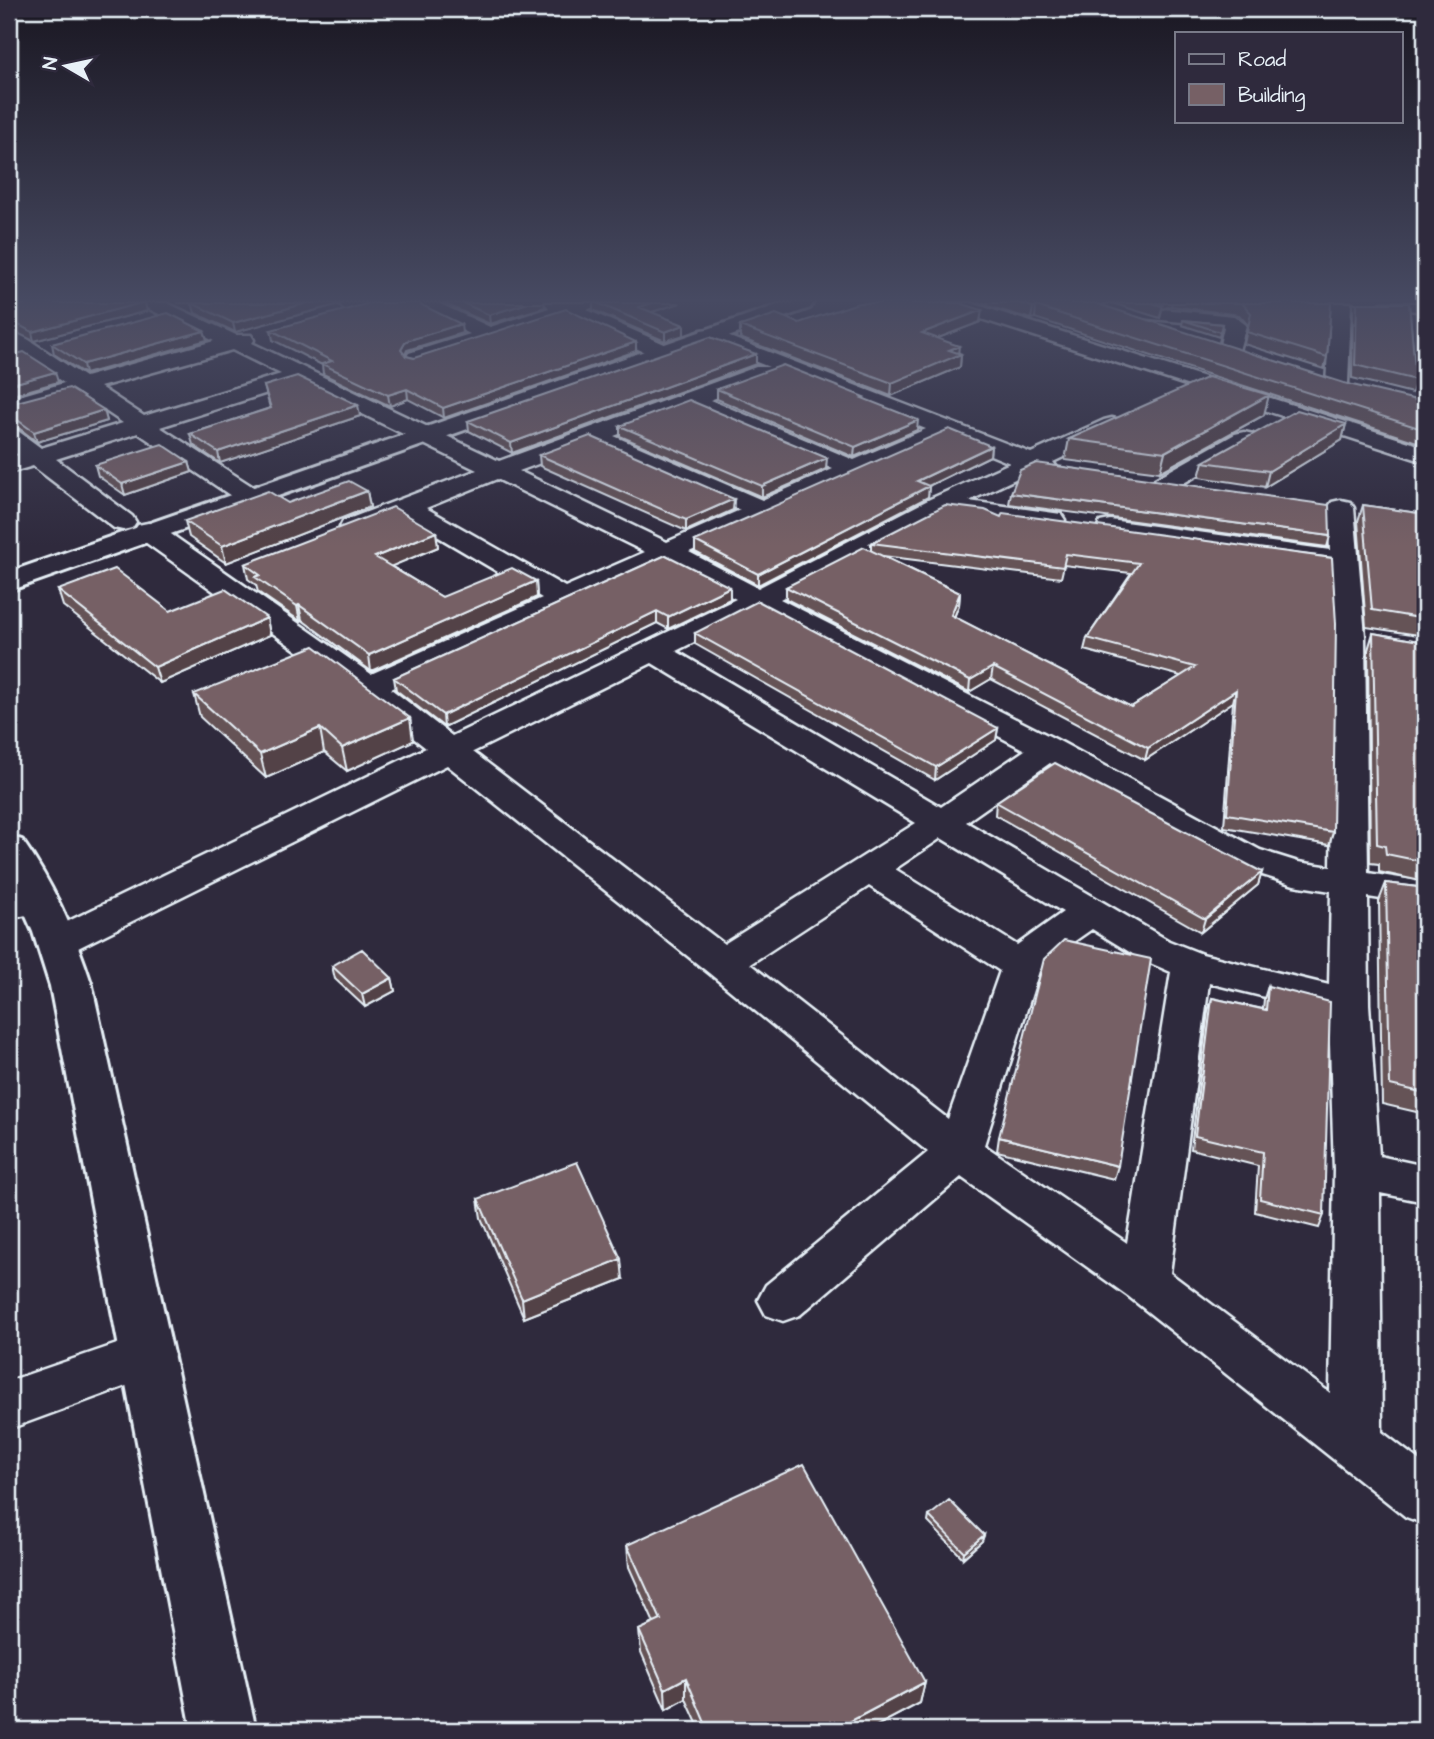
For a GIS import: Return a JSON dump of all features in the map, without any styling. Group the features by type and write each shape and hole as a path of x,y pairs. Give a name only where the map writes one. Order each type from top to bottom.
{"street":[{"path":"9,406 85,384"},
{"path":"9,466 272,384"},
{"path":"320,384 667,552 1049,749 1247,858 1294,873 1425,894"},
{"path":"9,562 136,527 546,384"},
{"path":"331,536 498,470 732,384"},
{"path":"836,384 1031,462 1068,471"},
{"path":"1199,384 1425,455"},
{"path":"35,916 448,748 758,599 939,505 1153,407 1213,384"},
{"path":"82,385 241,490"},
{"path":"691,400 856,470"},
{"path":"1164,484 1291,413"},
{"path":"369,687 948,428"},
{"path":"9,436 36,458 136,527 230,574 369,687 723,963 959,1152 1145,1281 1425,1498"},
{"path":"594,436 764,511"},
{"path":"1136,480 1164,484 1195,506 1344,559"},
{"path":"939,505 1084,524 1195,506"},
{"path":"405,507 565,598"},
{"path":"1340,508 1344,559 1363,638 1349,1004 1357,1170 1355,1445"},
{"path":"9,582 136,527"},
{"path":"652,650 943,821 1155,950 1192,965 1349,1004"},
{"path":"723,963 1049,749"},
{"path":"9,848 35,916 71,986 224,1730"},
{"path":"869,869 1021,966"},
{"path":"783,1300 959,1152 1021,966 1034,950 1093,912"},
{"path":"1145,1281 1192,965"},
{"path":"1357,1170 1425,1184"},
{"path":"9,1405 149,1355"}],"building":[{"path":"314,384 358,405 218,452 190,434 271,408 264,386"},
{"path":"365,384 513,384 443,408 407,389 388,395"},
{"path":"574,384 673,384 511,443 468,421"},
{"path":"730,384 831,384 918,420 855,447 717,389"},
{"path":"1192,384 1232,384 1269,395 1165,452 1069,439"},
{"path":"1281,384 1349,384 1425,402 1422,429"},
{"path":"69,388 104,410 34,432 9,417 9,404"},
{"path":"689,400 827,458 762,486 620,426"},
{"path":"1297,410 1346,424 1269,471 1203,462"},
{"path":"949,429 991,446 917,481 929,486 758,574 695,541"},
{"path":"590,436 734,499 686,520 539,455"},
{"path":"162,444 189,462 122,484 95,465"},
{"path":"1036,463 1329,505 1330,536 1011,493 1020,470"},
{"path":"349,481 367,491 222,546 185,521 268,491 288,503"},
{"path":"945,505 985,510 1001,517 1003,513 1332,558 1336,624 1333,832 1227,814 1236,690 1148,748 993,667 970,680 786,587 864,547 960,593 951,615 1131,707 1195,667 1087,638 1139,563 1066,554 1063,567 871,543"},
{"path":"1363,505 1425,514 1425,619 1372,610"},
{"path":"393,507 436,532 375,557 442,597 512,568 536,581 369,655 255,577 260,575 245,564"},
{"path":"666,555 730,587 668,617 657,611 443,715 394,678"},
{"path":"115,569 170,611 225,589 267,618 155,667 58,590"},
{"path":"758,601 998,728 936,767 695,633"},
{"path":"1373,633 1425,642 1425,862 1386,854 1385,846 1377,844"},
{"path":"314,646 410,718 342,748 320,728 260,754 194,694"},
{"path":"1055,763 1262,872 1205,919 996,802"},
{"path":"1386,883 1425,888 1425,1093 1390,1085"},
{"path":"1064,940 1151,959 1118,1166 999,1137 1044,959"},
{"path":"362,949 392,978 362,994 332,966"},
{"path":"1268,986 1330,1002 1324,1215 1260,1199 1263,1152 1195,1136 1212,998 1266,1010"},
{"path":"577,1162 621,1259 522,1299 478,1199"},
{"path":"804,1464 925,1682 834,1730 708,1730 686,1678 665,1689 639,1630 661,1620 627,1545"},
{"path":"949,1500 984,1535 964,1552 929,1516"}]}
